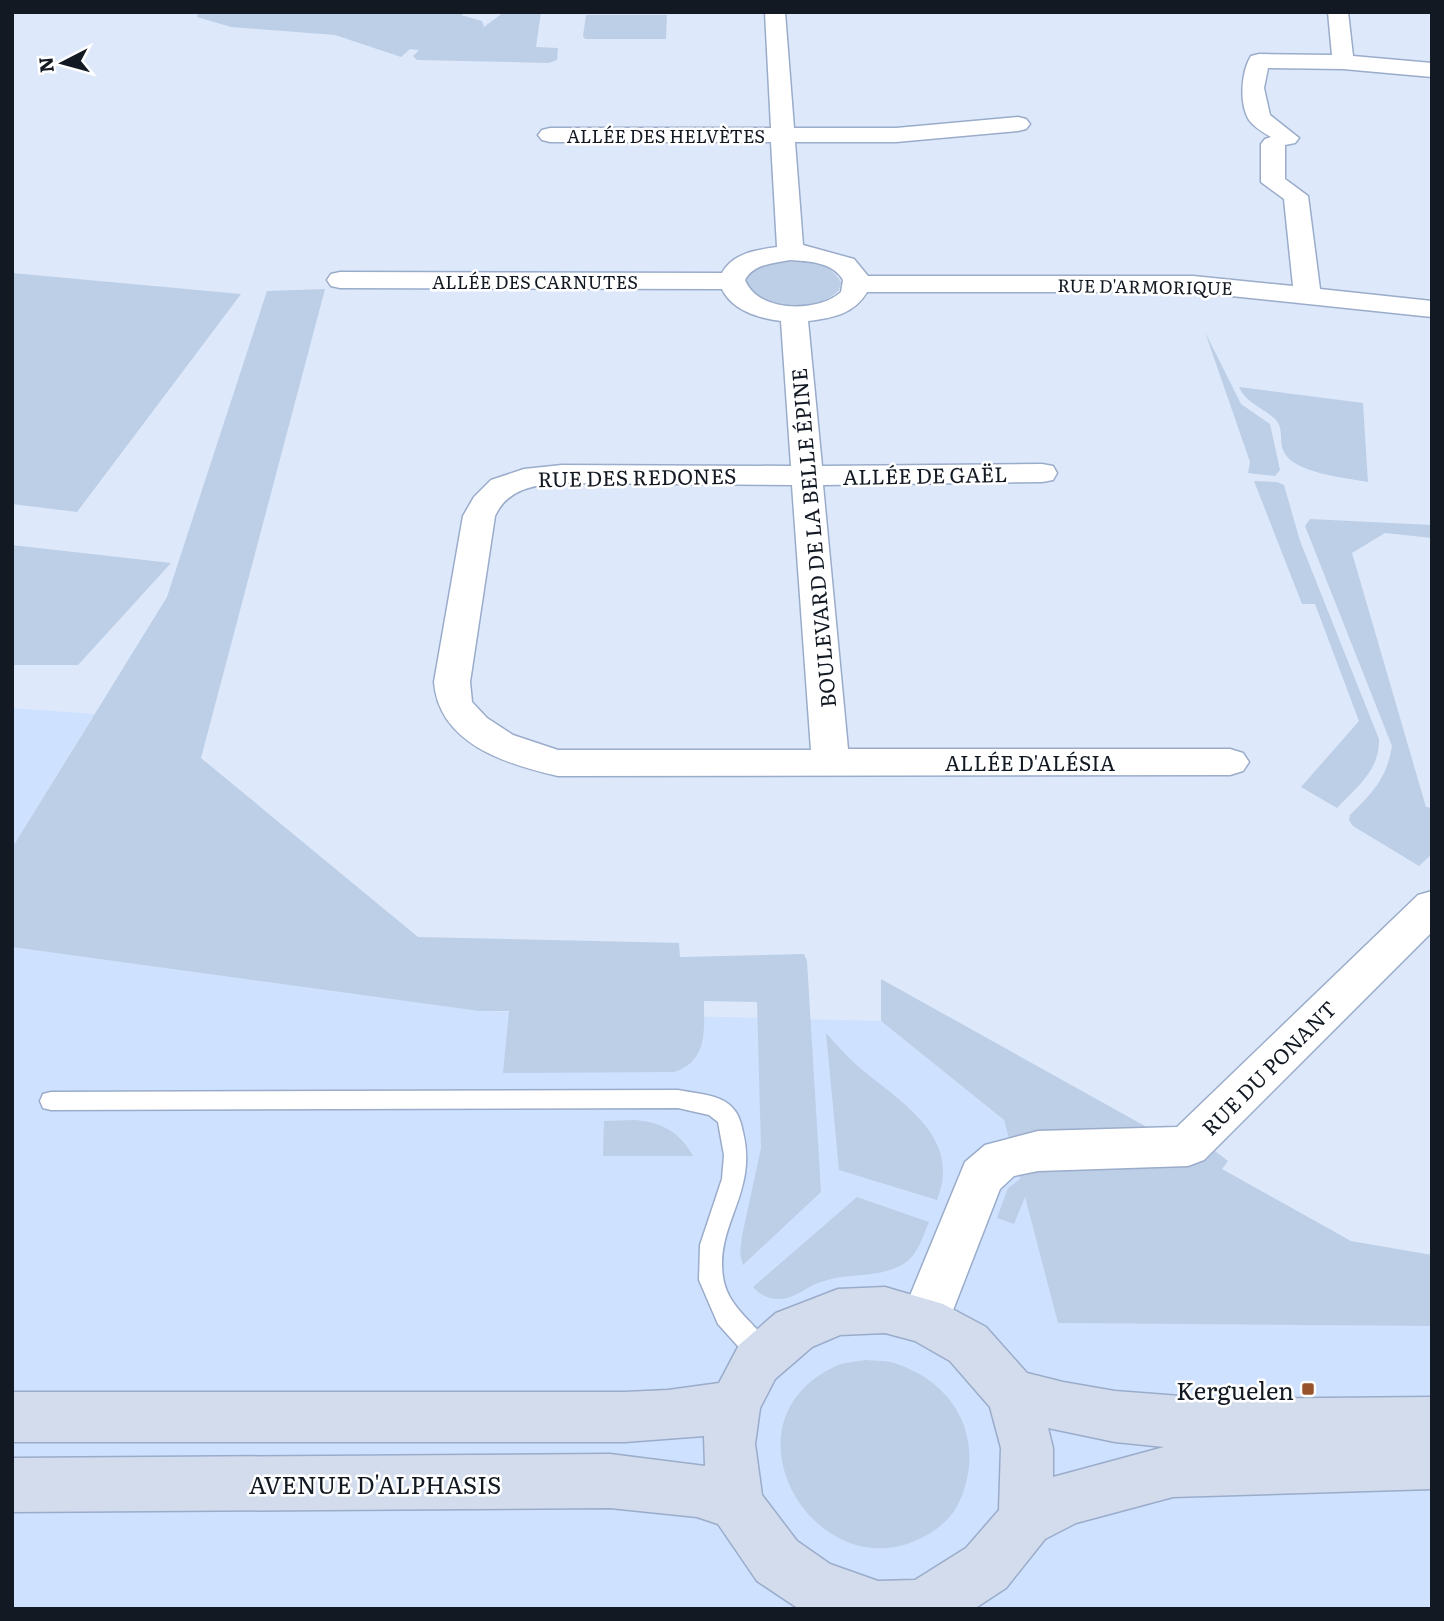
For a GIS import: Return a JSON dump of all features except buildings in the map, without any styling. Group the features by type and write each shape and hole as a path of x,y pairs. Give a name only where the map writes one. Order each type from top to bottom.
{"street":[{"path":"775,12 790,252"},
{"path":"1338,12 1343,62"},
{"path":"1307,294 1296,196 1273,183 1280,141 1259,118 1253,88 1259,61 1343,62 1432,70"},
{"name":"ALLÉE DES HELVÈTES","path":"550,135 896,135 1018,124"},
{"path":"790,252 829,257 843,264 853,274 857,284 854,293 845,302 831,309 794,315 774,313 749,304 734,291 731,281 734,272 749,261 772,253 790,252"},
{"name":"ALLÉE DES CARNUTES","path":"340,280 731,281"},
{"name":"RUE D'ARMORIQUE","path":"857,284 1193,284 1432,309"},
{"name":"BOULEVARD DE LA BELLE ÉPINE","path":"794,315 830,761"},
{"name":"ALLÉE DE GAËL","path":"808,475 1042,473"},
{"name":"RUE DES REDONES","path":"808,475 562,474 523,478 504,485 485,501 479,516 452,682 454,702 470,722 511,751 558,763 830,761"},
{"name":"ALLÉE D'ALÉSIA","path":"830,761 1230,762"},
{"name":"RUE DU PONANT","path":"925,1320 981,1176 1001,1159 1038,1151 1188,1146 1432,906"},
{"path":"1026,1520 1027,1448 1012,1394 968,1344 925,1320 886,1310 838,1312 794,1330 757,1362 735,1405 729,1444 736,1503 750,1526 777,1561 814,1587 878,1609 918,1608 948,1593 986,1568 1026,1520 1067,1498 1172,1471 1432,1463"},
{"path":"1012,1394 1049,1405 1120,1417 1208,1423 1432,1422"},
{"path":"12,1417 557,1415 645,1418 690,1415 735,1405"},
{"name":"AVENUE D'ALPHASIS","path":"12,1485 610,1481 697,1490 736,1503"}],"lane":[{"path":"51,1101 678,1099 715,1107 728,1117 736,1161 729,1195 711,1239 708,1270 719,1303 763,1357"}],"shaded area":[{"path":"198,12 468,12 461,15 482,21 484,27 504,12 541,12 536,47 558,48 557,60 549,63 417,60 413,56 419,50 410,49 401,57 335,35 231,27 197,17"},
{"path":"586,15 667,15 666,39 585,39 583,36"},
{"path":"783,260 808,261 823,266 841,282 839,290 821,302 798,307 774,306 755,297 745,283 751,273 760,267"},
{"path":"12,273 241,294 77,512 12,504"},
{"path":"325,289 201,758 418,937 679,943 680,957 804,954 807,961 821,1192 743,1265 740,1254 742,1236 761,1148 757,1002 704,1001 702,1044 693,1060 674,1072 503,1073 509,1011 479,1011 12,947 12,848 167,597 267,291"},
{"path":"1205,332 1241,404 1270,424 1280,470 1275,476 1248,473 1250,462"},
{"path":"1239,387 1363,403 1368,482 1321,473 1288,458 1283,450 1278,422 1250,401"},
{"path":"1254,481 1284,485 1300,541 1379,739 1376,760 1371,769 1337,808 1301,787 1359,721 1315,604 1302,604"},
{"path":"1310,519 1432,525 1432,538 1385,533 1352,553 1426,807 1432,808 1432,854 1419,866 1353,826 1349,820 1350,815 1382,777 1392,746 1305,526"},
{"path":"12,545 171,563 78,665 12,665"},
{"path":"12,708 94,714 12,848"},
{"path":"12,947 479,1011 881,1021 1004,1120 1059,1323 1432,1326 1432,1609 12,1609"},
{"path":"881,979 1206,1160 1215,1151 1228,1161 1222,1169 1351,1241 1432,1255 1432,1326 1058,1323 1025,1197 1014,1224 997,1218 1008,1188 1020,1179 1004,1120 881,1021"},
{"path":"826,1033 856,1064 924,1123 942,1158 943,1178 937,1200 839,1170"},
{"path":"635,1120 653,1123 669,1130 693,1156 603,1156 604,1121"},
{"path":"857,1197 929,1222 910,1259 885,1271 821,1282 783,1299 766,1297 753,1287"},
{"path":"865,1360 897,1364 918,1373 935,1385 950,1400 960,1416 967,1435 969,1455 968,1476 958,1505 949,1518 931,1533 917,1540 879,1548 844,1541 815,1521 793,1492 782,1459 783,1424 800,1392 834,1367"}],"place":[{"name":"Kerguelen","path":"1308,1389"}]}
